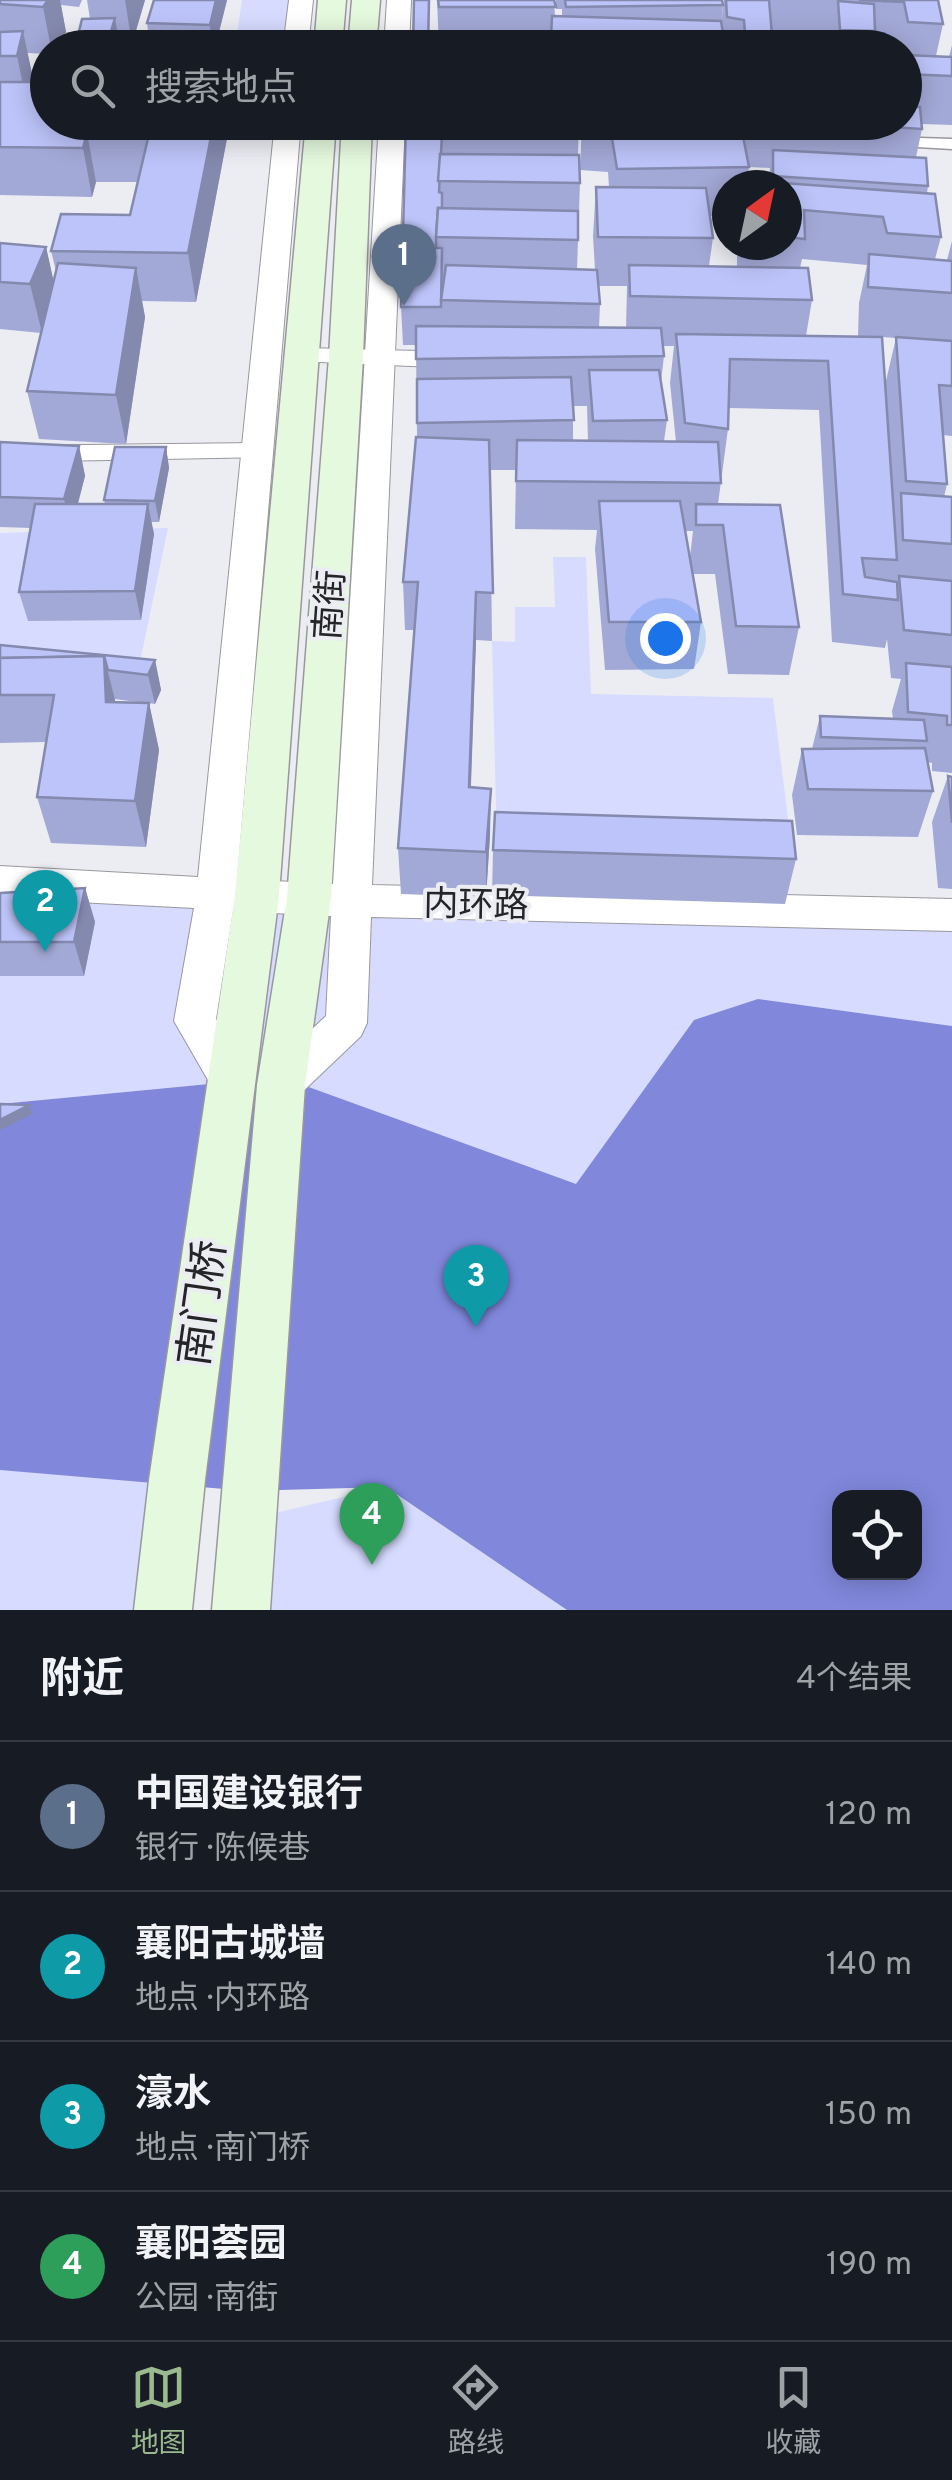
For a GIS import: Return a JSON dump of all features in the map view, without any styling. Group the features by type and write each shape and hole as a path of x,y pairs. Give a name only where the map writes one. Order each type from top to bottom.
{"main road":[{"path":"330,30 332,0"},
{"path":"364,30 366,0"},
{"name":"南街","path":"256,1083 237,894 305,356 320,140"},
{"name":"南街","path":"256,1083 309,898 361,357 356,140"},
{"name":"南门桥","path":"242,1610 256,1083"},
{"name":"南门桥","path":"163,1610 172,1524 256,1083"}],"street":[{"path":"297,30 301,0"},
{"path":"397,30 399,0"},
{"path":"237,894 258,451 286,140"},
{"path":"256,1083 346,1023 352,901 361,357 390,140"},
{"path":"874,141 952,144"},
{"path":"305,356 491,360"},
{"path":"0,454 258,451"},
{"name":"内环路","path":"0,882 352,901 952,915"}],"shaded area":[{"path":"242,0 301,0 298,30 238,30"},
{"path":"168,528 137,676 0,662 0,533"},
{"path":"553,557 586,557 591,694 773,698 792,851 497,850 492,641 515,642 515,607 555,607"},
{"path":"0,882 952,915 952,1026 758,999 628,1113 576,1185 281,1077 0,1104"},
{"path":"0,1470 177,1480 163,1610 0,1610"},
{"path":"386,1487 567,1610 240,1610 245,1520"}],"water":[{"path":"758,999 952,1026 952,1610 567,1610 386,1487 248,1491 0,1470 0,1104 281,1077 576,1184 694,1020"}],"building":[{"path":"0,0 48,0 43,7 0,4"},
{"path":"154,0 216,0 210,25 147,23"},
{"path":"414,0 429,0 428,30 413,30"},
{"path":"438,0 554,0 556,7 439,7"},
{"path":"565,0 722,0 723,5 566,7"},
{"path":"726,0 769,0 772,30 745,30 744,20 727,17"},
{"path":"859,0 938,0 943,24 908,22 904,2"},
{"path":"838,1 874,4 875,30 840,30"},
{"path":"552,16 721,21 722,30 551,30"},
{"path":"115,18 111,30 79,30 82,19"},
{"path":"23,31 17,56 0,56 0,32"},
{"path":"922,56 952,57 952,76 922,75"},
{"path":"0,82 30,82 30,140 85,140 83,148 0,147"},
{"path":"148,140 210,140 188,253 51,251 61,214 130,215"},
{"path":"406,140 442,140 442,208 438,208 436,248 442,248 441,307 401,307"},
{"path":"612,140 744,140 749,167 617,169"},
{"path":"773,150 926,158 928,186 802,178 802,170 773,170"},
{"path":"440,154 579,155 580,183 438,181"},
{"path":"802,184 935,194 941,237 887,233 883,217 804,210 805,239"},
{"path":"596,187 706,188 712,238 598,237"},
{"path":"438,208 578,211 578,240 436,237"},
{"path":"0,243 46,247 30,284 0,282"},
{"path":"869,254 952,261 952,293 868,287"},
{"path":"58,263 136,268 116,395 27,391"},
{"path":"446,265 597,270 600,304 441,300"},
{"path":"629,265 808,268 812,300 630,296"},
{"path":"416,326 661,328 664,356 416,359"},
{"path":"676,334 882,337 897,560 862,558 865,577 897,582 898,600 843,594 828,361 730,359 728,429 685,423"},
{"path":"896,337 952,341 952,386 939,385 947,484 906,481"},
{"path":"589,370 659,370 667,420 593,421"},
{"path":"571,377 574,420 417,423 417,379"},
{"path":"416,437 489,440 493,593 476,592 469,787 491,789 486,852 398,848 418,582 403,582"},
{"path":"517,440 718,442 721,483 516,481"},
{"path":"0,442 79,446 64,499 0,497"},
{"path":"115,447 166,447 155,501 104,500"},
{"path":"901,493 952,497 952,544 903,540"},
{"path":"599,501 680,501 701,622 609,622"},
{"path":"35,504 148,504 135,591 19,592"},
{"path":"696,504 780,505 799,627 736,626 723,525 696,525"},
{"path":"899,576 952,581 952,635 904,630"},
{"path":"0,645 155,660 148,675 108,670 104,656 0,658"},
{"path":"104,656 106,702 149,703 135,801 37,797 54,695 0,695 0,658"},
{"path":"906,663 952,667 952,725 947,725 947,716 908,712"},
{"path":"820,716 924,720 927,741 821,737"},
{"path":"925,748 933,791 808,789 802,749"},
{"path":"948,776 952,777 952,823"},
{"path":"495,812 792,821 796,859 493,850"},
{"path":"85,888 74,942 0,942 0,893"},
{"path":"0,1104 29,1105 0,1120"}],"place":[{"name":"中国建设银行","path":"404,306"},
{"name":"襄阳古城墙","path":"45,952"},
{"name":"濠水","path":"476,1327"},
{"name":"襄阳荟园","path":"372,1565"}]}
